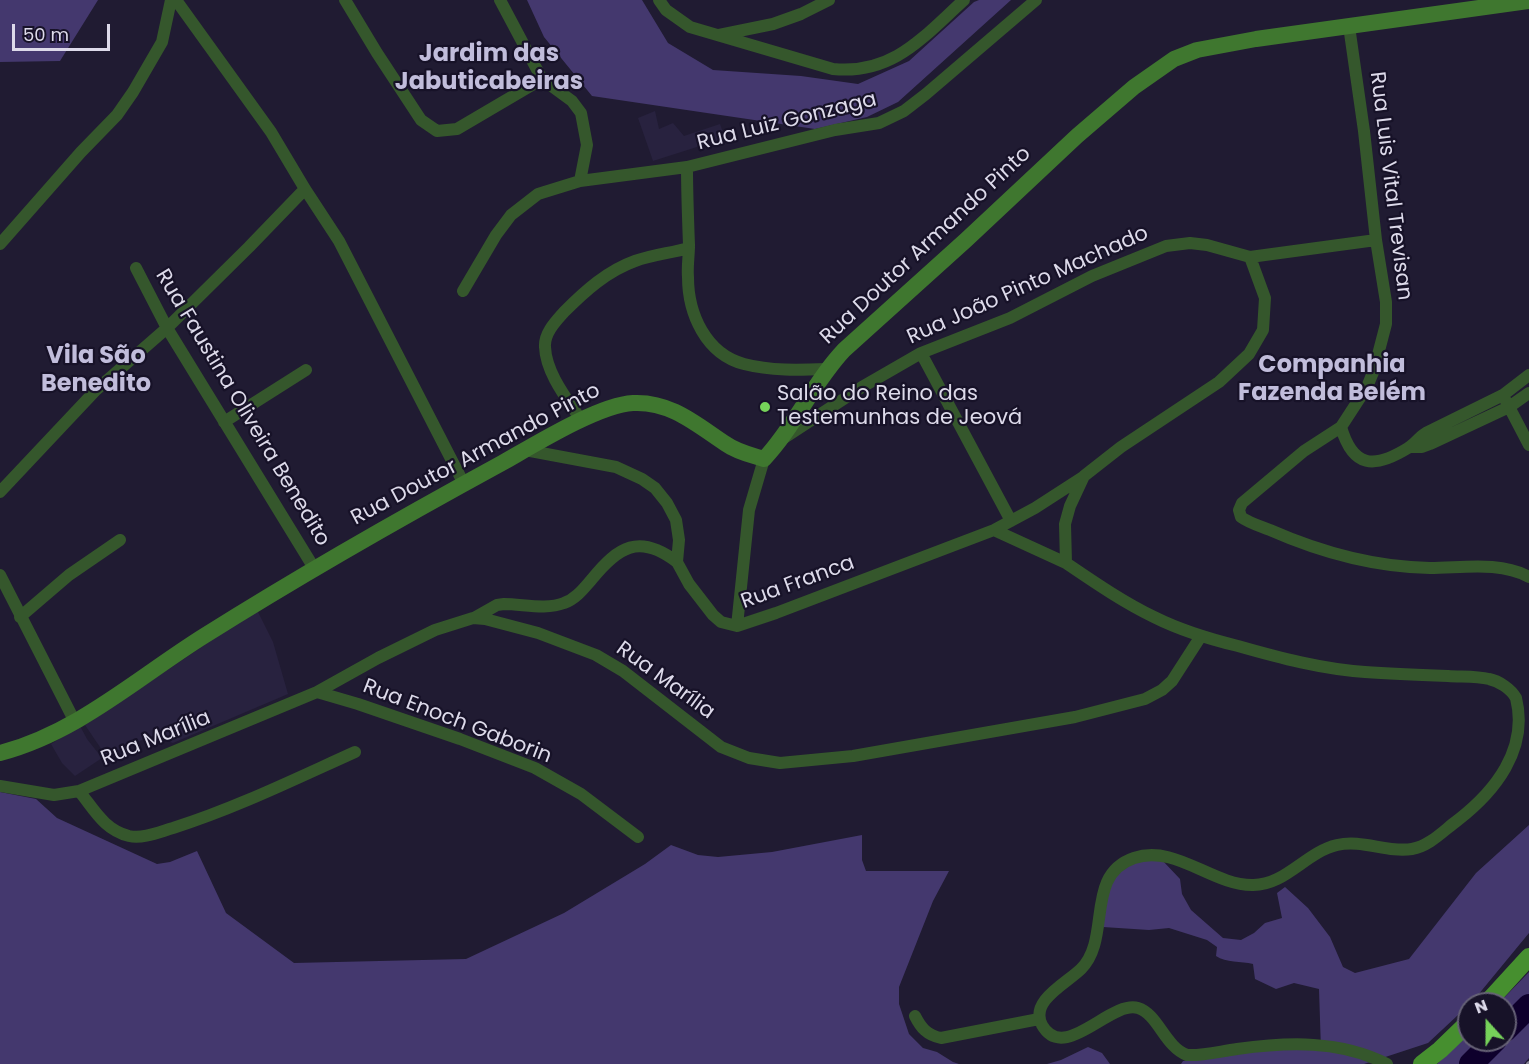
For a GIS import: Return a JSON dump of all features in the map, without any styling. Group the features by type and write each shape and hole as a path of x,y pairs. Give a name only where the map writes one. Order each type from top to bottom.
{"main road":[{"name":"Rua Doutor Armando Pinto","path":"0,753 48,737 75,722 201,638 314,568 525,450 581,420 617,405 634,403 656,405 674,410 728,446 764,459 781,440 826,369 852,342 1077,136 1134,87 1174,59 1197,50 1246,40 1529,2"},
{"path":"1497,992 1529,957"},
{"path":"1422,1064 1457,1034"}],"street":[{"path":"0,244 81,152 117,115 162,42 170,14 171,0"},
{"path":"176,0 271,132 339,241 464,484"},
{"path":"345,0 421,120 437,131 457,129 542,79"},
{"path":"500,0 542,79 572,101 581,113 587,145 580,181"},
{"path":"659,0 666,10 690,27 833,69 853,71 873,67 899,56 964,0"},
{"path":"718,35 773,24 801,14 829,0"},
{"name":"Rua Luiz Gonzaga","path":"464,291 496,235 511,215 538,194 580,181 687,167 835,130 879,123 904,111 926,94 1036,0"},
{"name":"Rua Luis Vital Trevisan","path":"1341,427 1367,387 1386,324 1386,302 1349,26"},
{"path":"687,167 689,248 687,280 698,326 708,341 725,356 743,364 782,370 826,369"},
{"path":"0,492 96,390 167,328 305,189"},
{"path":"1066,563 1065,524 1070,506 1084,476 1121,447 1219,382 1249,354 1263,330 1265,317 1265,298 1250,257 1376,240"},
{"name":"Rua João Pinto Machado","path":"781,440 879,376 921,353 1018,314 1092,276 1166,246 1190,243 1207,245 1250,257"},
{"path":"581,420 558,384 547,359 544,346 549,330 581,294 618,269 635,261 689,248"},
{"name":"Rua Faustina Oliveira Benedito","path":"136,268 167,328 314,568"},
{"path":"921,353 1011,521"},
{"path":"224,422 306,370"},
{"path":"1411,447 1418,438 1426,433 1503,395 1529,375"},
{"path":"1529,393 1509,407 1430,444 1411,447 1385,459 1366,462 1356,457 1350,450 1341,427 1304,451 1242,503 1239,510 1241,517 1296,542 1356,560 1397,566 1502,568 1529,577"},
{"path":"1503,395 1529,445"},
{"path":"525,450 616,467 642,478 655,488 667,503 676,520 679,540 677,562"},
{"path":"737,626 749,510 764,459"},
{"name":"Rua Franca","path":"677,562 689,584 713,615 721,622 737,626 994,530 1084,476"},
{"path":"994,530 1066,563 1154,618 1201,636 1321,667 1363,672 1489,679 1509,690 1516,698 1522,710 1526,736 1522,752 1503,783 1430,841 1414,849 1403,850 1352,843 1335,845 1317,853 1281,878 1264,885 1248,886 1164,856 1147,854 1121,864 1108,878 1104,889 1091,958 1073,977 1045,999 1039,1011 1039,1019 1050,1036 1056,1039 1066,1039 1107,1018 1134,1008 1143,1011 1156,1024 1170,1044 1179,1052 1187,1055 1274,1045 1330,1046 1371,1056 1387,1064"},
{"path":"20,616 69,576 120,540"},
{"path":"473,618 497,605 554,606 565,603 573,599 610,559 625,549 645,546 665,553 677,562"},
{"path":"0,575 75,722"},
{"name":"Rua Marília","path":"0,786 54,795 79,791 317,692 435,630 473,618 538,633 596,655 622,671 721,747 749,758 780,763 853,756 1075,717 1145,699 1162,690 1172,681 1201,636"},
{"name":"Rua Enoch Gaborin","path":"317,692 369,707 535,768 580,795 638,837"},
{"path":"79,791 101,821 129,836 143,837 214,815 356,752"},
{"path":"915,1016 920,1027 927,1033 941,1038 1039,1019"}],"shaded area":[{"path":"0,0 98,0 60,61 0,62"},
{"path":"527,0 642,0 668,43 713,70 801,76 858,84 909,61 974,2 1011,0 898,102 867,117 815,129 592,96 544,37"},
{"path":"655,111 659,129 673,123 684,136 720,124 725,138 653,161 638,118"},
{"path":"257,610 273,642 288,694 173,743 151,736 106,756 85,725"},
{"path":"80,726 102,758 75,776 62,763 51,744"},
{"path":"0,792 36,799 57,818 157,864 170,862 197,851 226,913 294,963 466,959 564,913 645,864 671,845 698,855 718,857 772,852 862,835 862,860 866,871 949,871 933,901 899,987 899,1004 909,1034 923,1048 937,1052 959,1064 0,1064"},
{"path":"1529,825 1529,933 1480,992 1457,992 1457,1016 1428,1043 1364,1064 1181,1064 1183,1061 1214,1058 1253,1050 1321,1050 1319,989 1294,983 1276,989 1255,979 1253,964 1220,958 1216,956 1217,947 1207,940 1169,928 1149,930 1103,927 1110,880 1133,861 1162,860 1180,879 1182,894 1191,910 1223,938 1241,940 1254,933 1265,923 1282,918 1277,893 1285,887 1308,908 1330,937 1343,967 1355,973 1409,959 1476,873"},
{"path":"1529,972 1529,1058 1524,1064 1437,1064 1457,1045 1457,1052 1517,1052 1517,992 1510,992"},
{"path":"1088,1047 1102,1053 1110,1064 1047,1064 1061,1060"}],"waterway":[{"path":"1517,1018 1529,1006"},
{"path":"1471,1064 1483,1052"}],"place":[{"name":"Salão do Reino das Testemunhas de Jeová","path":"765,407"}],"district":[{"name":"Jardim das Jabuticabeiras","path":"489,69"},
{"name":"Vila São Benedito","path":"96,371"},
{"name":"Companhia Fazenda Belém","path":"1332,380"}]}
